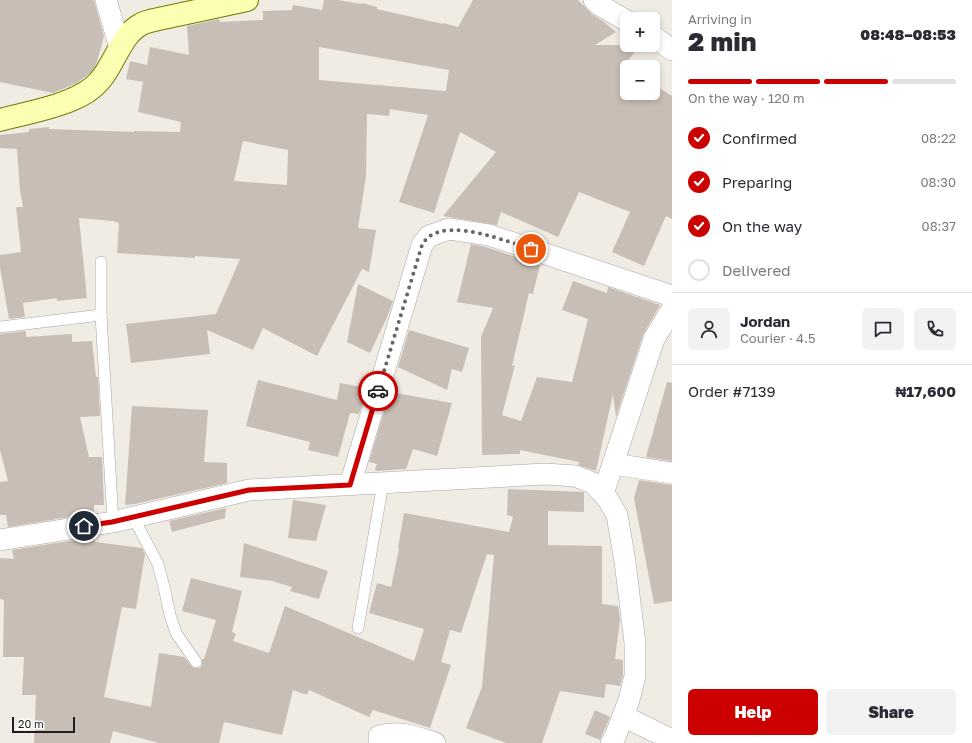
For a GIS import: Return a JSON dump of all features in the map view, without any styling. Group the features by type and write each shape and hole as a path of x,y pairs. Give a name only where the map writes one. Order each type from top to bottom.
{"street":[{"path":"106,0 120,48"},
{"path":"0,120 72,100 92,88 105,74 128,35 140,24 246,0"},
{"path":"594,0 601,6 620,17"},
{"path":"350,485 422,245 429,236 448,229 489,235 631,281 672,296"},
{"path":"604,494 654,339 672,309"},
{"path":"613,464 672,473"},
{"path":"0,540 112,522 249,490 545,474 575,476 593,483 604,494 617,515 625,562 635,643 634,676 623,716 615,737 611,743"},
{"path":"623,716 672,740"},
{"path":"379,743 379,736 389,733 410,735 435,743"}],"lane":[{"path":"101,262 101,315 112,522"},
{"path":"0,327 101,315"},
{"path":"358,628 383,483"},
{"path":"133,517 158,564 170,615 176,633 196,662"}],"building":[{"path":"0,0 94,0 104,36 97,62 90,73 77,83 53,93 0,82"},
{"path":"324,0 362,3 377,7 377,9 458,27 473,0 578,0 593,15 616,32 595,45 620,45 620,52 635,52 628,60 620,60 620,100 660,100 660,88 672,96 672,219 666,216 644,266 612,252 630,212 579,192 558,237 501,212 497,225 443,216 496,152 460,132 434,213 399,202 428,115 390,109 389,116 367,114 366,176 358,228 376,230 369,272 362,269 317,356 263,328 253,350 207,330 210,354 131,363 126,324 216,314 240,259 117,253 119,223 113,221 79,218 87,298 57,301 57,298 23,303 25,317 9,319 0,267 0,255 21,252 16,207 23,207 20,191 17,149 0,148 0,135 29,132 29,129 49,127 49,129 180,132 181,122 138,112 143,82 126,79 130,61 147,65 150,47 189,55 187,26 219,19 220,22 263,20 263,11 292,10 293,5 322,10","holes":["319,47 449,70 446,91 319,80","243,141 288,150 287,185 234,181"]},
{"path":"471,244 486,247 540,265 533,294 529,293 512,366 515,365 502,415 521,421 537,377 572,382 588,319 562,310 573,281 607,293 608,287 660,305 643,335 616,417 613,394 596,471 578,465 579,462 520,450 520,454 482,455 481,337 493,308 457,302"},
{"path":"358,284 393,301 370,353 347,342"},
{"path":"409,330 469,348 462,372 452,369 447,390 398,367"},
{"path":"26,331 26,337 72,334 72,342 92,341 96,377 98,377 100,416 80,417 89,457 102,457 104,505 94,505 94,513 8,527 6,515 0,515 0,482 8,481 0,450 0,334"},
{"path":"258,380 337,400 340,383 367,388 359,414 350,413 338,457 308,450 310,442 246,426"},
{"path":"667,382 672,383 672,461 646,457"},
{"path":"390,392 452,403 437,456 413,449 406,469 377,471 375,470 377,464 369,462"},
{"path":"132,406 208,410 204,462 227,463 227,483 125,505"},
{"path":"639,480 672,485 672,601 654,604 634,498"},
{"path":"508,489 584,492 584,512 548,511 548,545 602,546 602,604 618,606 620,619 615,659 623,660 623,675 620,686 606,684 604,698 560,691 542,743 506,743 466,728 482,687 494,555 487,554 461,633 450,630 441,662 451,665 430,728 373,710 369,717 309,690 307,695 293,690 282,735 224,722 219,743 159,743 113,731 110,743 34,743 36,695 22,695 24,657 3,657 4,600 0,599 0,558 14,559 12,550 95,537 95,542 142,548 145,554 136,609 122,607 104,697 151,707 159,653 184,657 193,668 200,668 202,665 202,659 204,659 216,620 182,611 191,578 242,591 232,632 236,634 233,641 269,653 285,606 414,661 424,629 369,613 377,583 391,587 399,549 404,513 509,532 513,517 507,515"},
{"path":"293,500 326,505 316,541 288,538"},
{"path":"226,508 225,518 172,532 169,521"},
{"path":"244,543 328,571 319,599 290,591 292,587 272,581 240,577"},
{"path":"595,710 610,717 600,740 585,734"}],"way so far":[{"path":"378,391 422,245 429,236 448,229 489,235 531,249"}],"route":[{"path":"84,526 112,522 249,490 350,485 378,391"}]}
